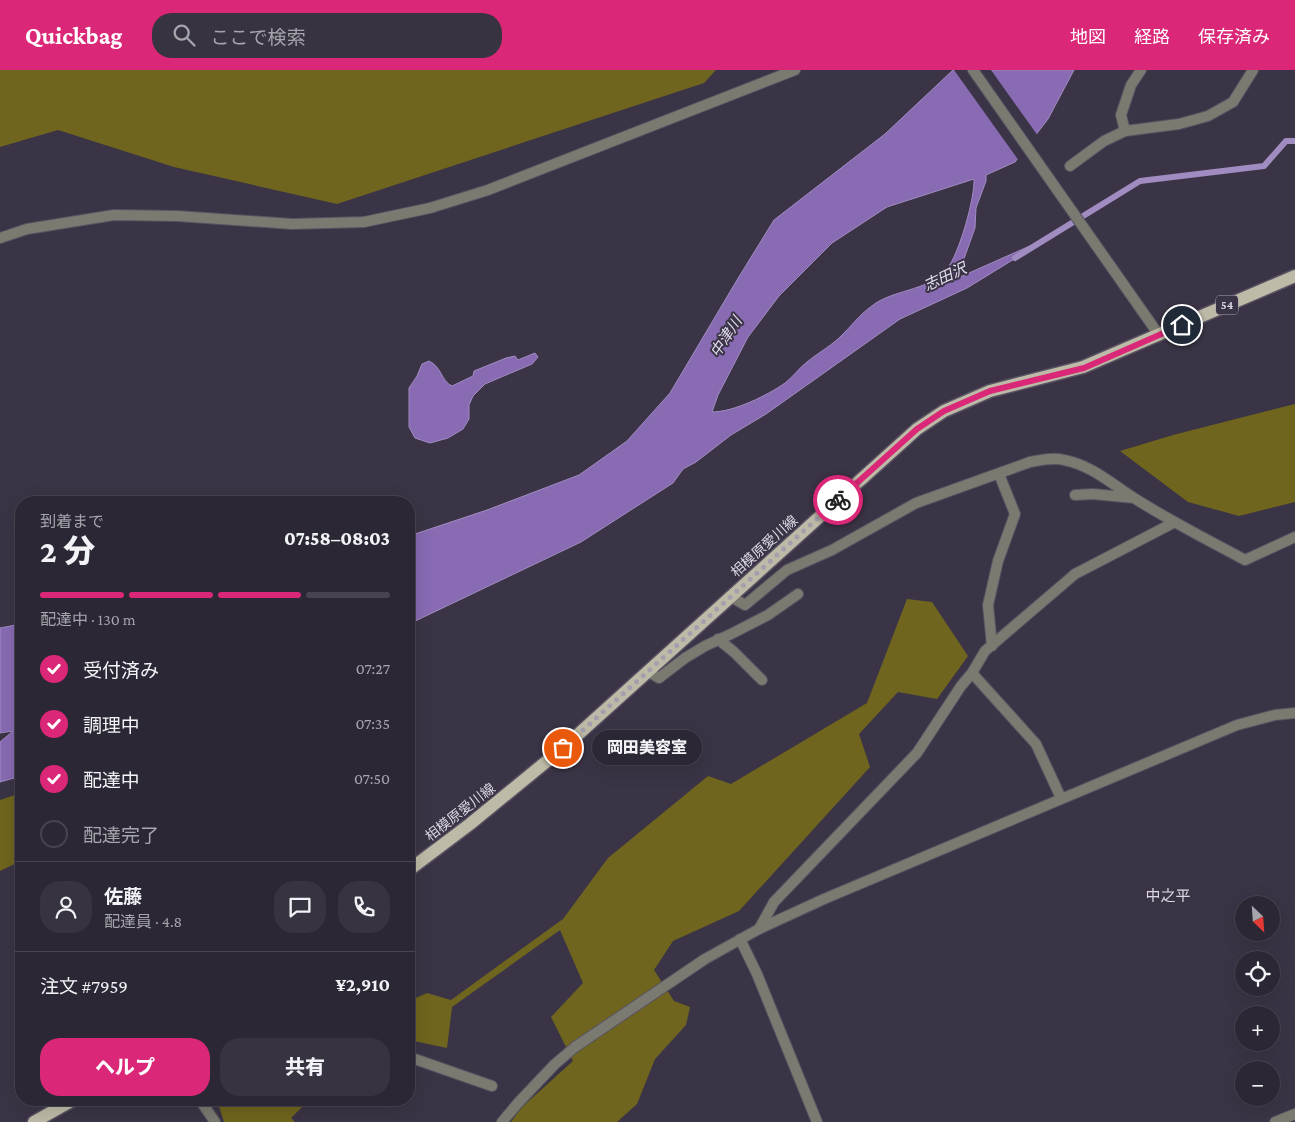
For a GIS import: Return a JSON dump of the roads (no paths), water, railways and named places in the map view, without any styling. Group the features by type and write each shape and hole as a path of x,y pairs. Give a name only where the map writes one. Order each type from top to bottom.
{"main road":[{"name":"相模原愛川線","path":"415,865 470,824 563,748 917,429 944,411 990,391 1084,368 1295,276"},
{"path":"34,1122 62,1106"}],"street":[{"path":"0,238 27,229 114,215 177,216 292,224 364,222 430,208 488,190 795,70"},
{"path":"973,70 1145,312 1159,335"},
{"path":"1125,130 1121,116 1131,85 1141,70"},
{"path":"1070,166 1104,141 1125,130 1179,124 1208,116 1232,102 1252,70"},
{"path":"730,596 745,605 787,570 832,550 916,503 1030,462 1049,459 1064,460 1083,466 1175,522 1245,560 1295,537"},
{"path":"992,646 988,605 998,561 1015,514 999,474"},
{"path":"1075,495 1093,494 1134,498"},
{"path":"759,929 774,902 916,753 961,686 972,673 985,651 1074,574 1175,522"},
{"path":"647,671 659,678 685,658 718,639 768,615 798,594"},
{"path":"718,639 762,680"},
{"path":"972,673 1036,744 1061,798"},
{"path":"502,1122 518,1102 575,1046 705,959 759,929 824,899 1237,725 1275,715 1295,713"},
{"path":"740,939 757,974 817,1122"},
{"path":"415,1059 492,1086"},
{"path":"204,1106 215,1122"},
{"path":"1275,1122 1295,1114"}],"water":[{"name":"中津川","path":"953,70 1074,70 1048,119 1015,162 986,175 986,181 976,208 975,228 961,267 951,281 1050,237 967,288 900,319 766,414 731,435 696,462 683,469 673,483 581,542 415,621 415,534 487,510 579,475 627,441 670,393 774,220 885,134","holes":["974,179 972,199 952,262 940,276 923,285 876,303 862,314 835,342 807,362 778,388 740,406 712,412 718,395 748,337 779,296 832,243 887,207"]},
{"path":"535,353 538,357 532,364 485,384 473,396 469,405 469,419 463,429 448,438 430,443 415,438 409,427 409,388 422,364 429,361 437,367 448,384 452,386 473,376 474,371 506,358 515,356 518,360"},
{"path":"15,625 15,778 0,782 0,742 13,731 0,733 0,628"}],"waterway":[{"name":"志田沢","path":"1015,258 1140,181 1264,166 1286,141 1295,141"}],"place":[{"name":"岡田美容室","path":"563,748"}],"district":[{"name":"中之平","path":"1168,896"}]}
